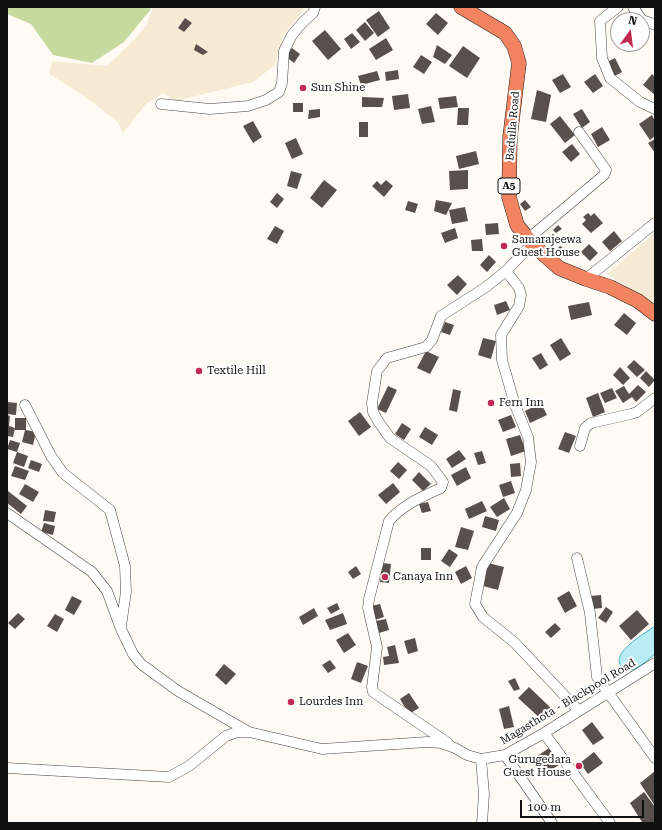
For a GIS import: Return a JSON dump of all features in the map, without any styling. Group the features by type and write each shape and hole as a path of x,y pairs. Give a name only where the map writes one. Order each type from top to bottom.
{"highway":[{"name":"Badulla Road","path":"461,7 505,33 514,46 519,63 510,137 509,197 517,225 530,242 559,268 610,287 638,301 655,314"}],"street":[{"path":"161,104 210,109 248,106 266,100 279,92 282,83 284,51 292,35 313,13 315,7"},
{"path":"618,7 600,21 602,58 610,78 640,102 655,109"},
{"path":"454,748 373,692 372,687 378,647 368,608 389,521 396,512 408,504 441,488 443,482 432,466 390,438 378,421 373,412 372,403 377,371 387,358 426,347 432,340 441,316 486,288 506,271 530,242 604,175 606,170 579,132"},
{"path":"586,279 655,224"},
{"path":"506,271 519,288 521,295 519,306 502,335 502,360 515,405 528,437 531,462 526,490 517,513 482,567 476,604 483,617 515,643 578,711"},
{"path":"580,446 588,425 591,422 637,412 655,398"},
{"path":"25,405 51,456 63,473 110,510 125,566 126,592 121,628"},
{"path":"7,513 92,572 107,591 132,654 141,664 178,691 249,732"},
{"path":"577,558 590,613 596,677 655,758"},
{"name":"Magasthota - Blackpool Road","path":"7,768 169,777 189,766 226,736 237,732 249,732 322,749 427,742 441,743 467,755 481,759 505,755 608,694 655,663"},
{"path":"544,733 610,823"},
{"path":"505,755 552,823"},
{"path":"481,759 484,794 482,823"}],"shaded area":[{"path":"153,7 306,7 283,35 275,65 253,82 176,101 163,93 146,104 123,133 118,122 84,96 49,74 52,61 107,66 146,26"},
{"path":"655,233 655,305 607,274"}],"green space":[{"path":"7,7 149,7 151,9 124,42 92,63 53,55 31,24 7,14"}],"water":[{"path":"655,626 655,654 638,667 629,670 624,669 619,663 621,654 632,642"}],"building":[{"path":"379,11 390,28 378,37 366,20"},
{"path":"436,13 448,23 438,35 426,24"},
{"path":"185,18 192,23 184,32 178,28"},
{"path":"365,22 374,33 365,41 356,30"},
{"path":"325,30 341,49 328,60 312,41"},
{"path":"352,33 360,42 351,49 344,39"},
{"path":"386,38 393,50 376,60 369,49"},
{"path":"196,44 208,52 203,55 194,50"},
{"path":"437,45 452,55 445,64 433,57"},
{"path":"463,46 480,58 467,78 449,66"},
{"path":"292,48 300,54 294,63 285,56"},
{"path":"421,55 432,62 424,74 413,67"},
{"path":"615,58 622,72 613,77 605,63"},
{"path":"398,70 399,79 386,81 385,72"},
{"path":"377,71 380,80 361,85 358,76"},
{"path":"563,74 571,87 560,93 552,80"},
{"path":"595,74 603,86 593,93 584,82"},
{"path":"652,74 655,77 655,95 643,85"},
{"path":"537,90 551,95 546,122 531,119"},
{"path":"408,94 410,108 394,110 392,96"},
{"path":"456,96 458,107 440,109 438,98"},
{"path":"362,97 384,98 382,107 362,107"},
{"path":"293,103 303,103 303,112 293,112"},
{"path":"431,106 435,122 422,124 418,109"},
{"path":"458,108 469,108 468,125 457,125"},
{"path":"320,109 320,117 308,119 309,110"},
{"path":"582,109 590,122 582,128 573,114"},
{"path":"652,115 655,121 655,136 650,140 639,124"},
{"path":"560,116 575,135 565,143 550,124"},
{"path":"253,121 262,137 253,143 243,126"},
{"path":"359,122 368,122 368,137 359,137"},
{"path":"602,127 610,140 598,147 591,134"},
{"path":"296,138 303,154 292,159 285,143"},
{"path":"655,139 655,153 648,143"},
{"path":"572,144 580,154 571,162 562,152"},
{"path":"476,151 479,164 459,169 456,156"},
{"path":"468,170 468,189 450,190 449,171"},
{"path":"291,171 302,174 297,189 287,186"},
{"path":"324,180 337,190 322,208 310,198"},
{"path":"386,180 393,186 384,197 372,186 377,181 381,185"},
{"path":"277,193 284,199 277,208 270,202"},
{"path":"436,200 452,203 446,215 434,211"},
{"path":"525,200 531,207 525,211 520,204"},
{"path":"408,201 418,204 415,213 405,210"},
{"path":"465,207 468,221 452,224 449,210"},
{"path":"588,213 591,216 594,213 603,223 591,233 582,224 586,220 583,217"},
{"path":"498,223 499,234 486,235 485,224"},
{"path":"558,225 562,229 556,233 553,230"},
{"path":"275,226 284,231 277,244 267,239"},
{"path":"455,228 458,238 445,243 441,233"},
{"path":"614,231 622,241 610,251 602,242"},
{"path":"482,239 483,251 472,251 471,240"},
{"path":"589,244 598,253 590,261 581,252"},
{"path":"560,246 569,252 565,257 556,250"},
{"path":"489,255 496,262 487,272 480,265"},
{"path":"458,275 467,284 457,295 447,285"},
{"path":"506,301 510,310 497,315 494,305"},
{"path":"589,302 592,315 571,320 568,306"},
{"path":"624,313 636,323 627,335 614,325"},
{"path":"445,322 454,325 450,335 441,332"},
{"path":"483,338 496,341 491,359 478,355"},
{"path":"561,338 571,354 560,361 550,345"},
{"path":"426,351 439,357 430,374 417,368"},
{"path":"541,353 548,365 540,370 532,358"},
{"path":"634,360 645,370 637,377 627,367"},
{"path":"620,367 630,378 623,385 613,375"},
{"path":"646,371 655,380 649,387 640,378"},
{"path":"638,385 646,392 636,402 632,397 623,403 615,391 624,386 629,394"},
{"path":"388,386 397,390 386,413 377,409"},
{"path":"612,388 617,398 605,403 600,393"},
{"path":"453,389 461,391 457,412 449,410"},
{"path":"598,393 605,412 593,417 586,398"},
{"path":"7,402 17,403 16,415 7,414"},
{"path":"541,403 547,415 530,423 525,411"},
{"path":"360,412 371,427 359,436 348,421"},
{"path":"7,415 10,416 9,426 15,428 13,437 7,436"},
{"path":"511,415 516,427 503,432 498,420"},
{"path":"15,418 26,418 26,430 36,432 33,445 22,442 25,430 15,430"},
{"path":"402,423 411,429 404,440 395,434"},
{"path":"425,427 438,435 432,445 419,437"},
{"path":"565,432 576,436 569,453 558,449"},
{"path":"520,435 526,451 511,456 506,439"},
{"path":"10,440 20,443 17,452 7,449"},
{"path":"459,450 466,459 452,468 446,459"},
{"path":"482,451 486,463 478,465 474,453"},
{"path":"17,452 28,456 24,467 13,463"},
{"path":"31,460 42,464 39,472 28,468"},
{"path":"398,462 407,470 399,479 390,471"},
{"path":"520,463 521,476 511,477 510,464"},
{"path":"15,466 29,471 25,480 11,476"},
{"path":"466,467 471,478 457,486 451,475"},
{"path":"419,472 431,484 423,491 412,480"},
{"path":"511,481 515,493 503,497 499,485"},
{"path":"393,483 400,492 386,504 378,495"},
{"path":"25,484 39,492 33,502 19,494"},
{"path":"8,491 27,506 21,514 7,503"},
{"path":"504,498 510,509 497,517 490,507"},
{"path":"482,501 487,511 469,519 465,509"},
{"path":"428,502 431,511 422,513 419,504"},
{"path":"45,510 56,512 54,522 43,521"},
{"path":"485,516 499,520 496,531 482,527"},
{"path":"44,523 55,526 53,535 41,532"},
{"path":"461,527 474,531 468,550 455,547"},
{"path":"421,548 431,548 431,560 421,560"},
{"path":"449,549 458,555 450,567 441,561"},
{"path":"382,563 391,564 389,583 380,582"},
{"path":"488,563 504,567 498,590 483,586"},
{"path":"356,566 361,574 353,579 348,572"},
{"path":"466,566 472,578 461,584 455,572"},
{"path":"569,591 577,606 565,613 557,598"},
{"path":"601,595 602,608 592,609 591,596"},
{"path":"72,596 82,601 74,615 65,610"},
{"path":"337,603 340,609 331,614 327,608"},
{"path":"380,604 384,617 375,620 371,606"},
{"path":"606,607 613,612 606,623 598,618"},
{"path":"314,608 318,616 303,625 299,617"},
{"path":"637,610 649,624 631,640 619,626"},
{"path":"18,613 25,619 15,629 8,623"},
{"path":"343,613 347,624 330,630 325,620"},
{"path":"55,614 64,619 57,632 47,626"},
{"path":"386,619 389,630 379,633 376,621"},
{"path":"555,623 561,629 551,638 545,632"},
{"path":"348,633 356,645 344,653 336,640"},
{"path":"415,638 418,651 408,654 404,641"},
{"path":"395,645 399,663 384,665 383,657 389,656 387,647"},
{"path":"330,660 336,668 328,673 322,665"},
{"path":"357,662 368,666 361,683 351,679"},
{"path":"224,664 236,674 226,685 215,675"},
{"path":"515,678 520,689 514,691 508,681"},
{"path":"529,687 552,709 542,720 518,698"},
{"path":"409,693 419,708 409,714 400,699"},
{"path":"509,706 514,727 504,729 499,709"},
{"path":"592,722 604,738 593,745 582,730"},
{"path":"549,748 559,765 546,773 536,757"},
{"path":"594,752 603,763 588,774 580,763"},
{"path":"655,771 655,806 640,783"},
{"path":"644,792 655,807 655,823 641,823 642,822 630,803"}],"place":[{"name":"Sun Shine","path":"303,88"},
{"name":"Samarajeewa Guest House","path":"504,246"},
{"name":"Textile Hill","path":"199,371"},
{"name":"Fern Inn","path":"491,403"},
{"name":"Canaya Inn","path":"385,577"},
{"name":"Lourdes Inn","path":"291,702"},
{"name":"Gurugedara Guest House","path":"579,766"}]}
